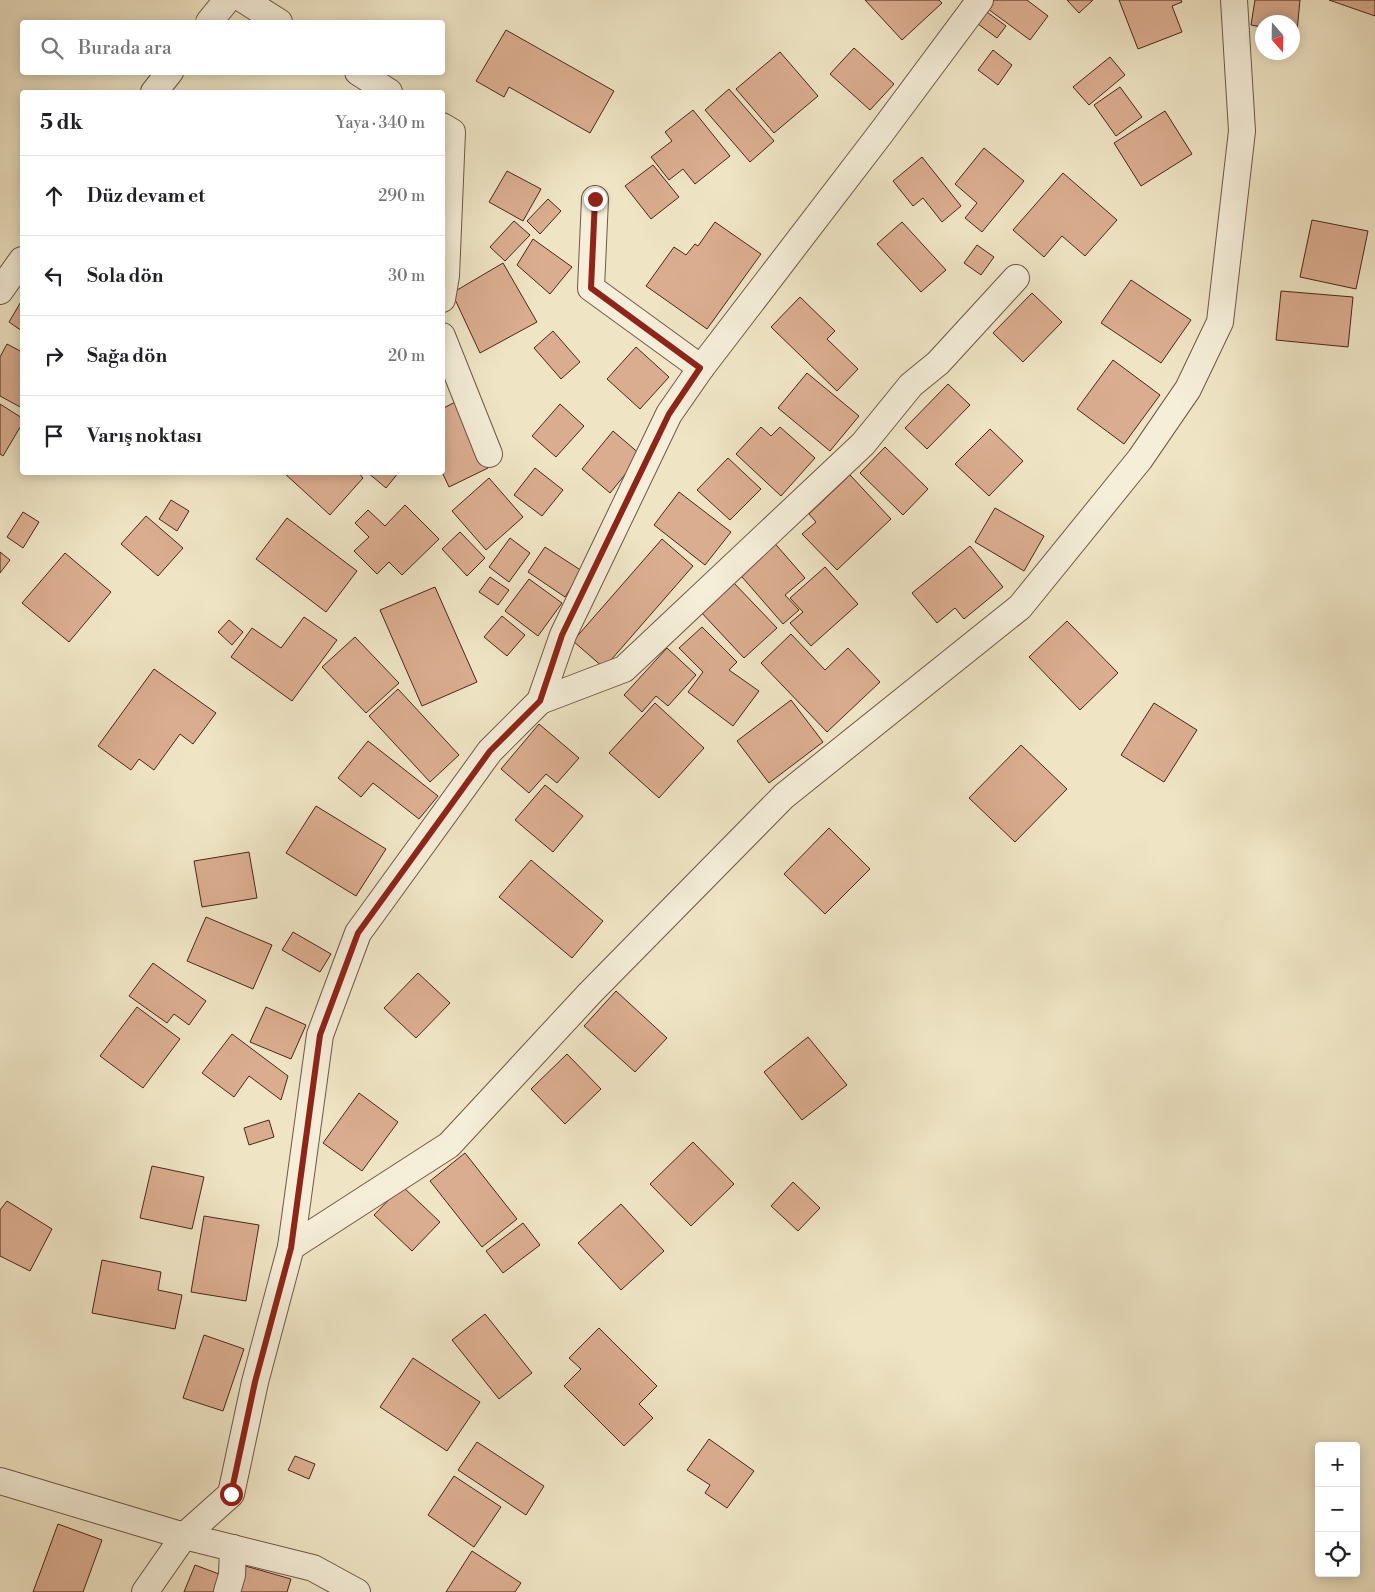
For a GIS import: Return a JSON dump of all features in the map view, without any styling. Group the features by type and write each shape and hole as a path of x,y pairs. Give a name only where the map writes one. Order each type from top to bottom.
{"street":[{"path":"211,20 226,0"},
{"path":"244,0 276,20"},
{"path":"540,701 562,635 669,414 700,368 881,133 980,0"},
{"path":"291,1248 449,1145 590,993 784,796 1020,607 1140,459 1188,389 1220,322 1242,131 1234,0"},
{"path":"156,90 168,75"},
{"path":"363,75 386,90"},
{"path":"445,128 452,132 445,282"},
{"path":"595,199 591,288 700,368"},
{"path":"0,291 20,263"},
{"path":"145,1592 184,1536 231,1494 255,1382 291,1248 320,1035 358,933 490,751 540,701 624,669 863,444 911,385 938,363 1016,278"},
{"path":"445,344 489,454"},
{"path":"0,1481 184,1536 313,1568 357,1592"},
{"path":"227,1592 232,1575 233,1548"}],"building":[{"path":"865,0 939,0 942,3 902,40"},
{"path":"994,0 1027,0 1048,16 1030,40 988,9"},
{"path":"1067,0 1093,0 1079,13"},
{"path":"1119,0 1181,0 1182,2 1172,6 1182,32 1138,49"},
{"path":"1255,0 1300,0 1299,15 1255,15 1255,26 1251,25"},
{"path":"1329,0 1375,0 1375,16"},
{"path":"987,12 1006,26 997,38 978,24"},
{"path":"506,30 614,91 590,133 509,87 504,97 476,81"},
{"path":"854,48 894,84 870,110 830,74"},
{"path":"993,50 1012,65 998,85 978,70"},
{"path":"780,52 818,96 774,133 736,89"},
{"path":"1110,57 1125,75 1089,105 1073,87"},
{"path":"1120,87 1142,117 1116,136 1094,105"},
{"path":"729,89 774,141 750,162 705,110"},
{"path":"693,110 730,156 695,184 683,169 669,180 651,157 672,141 665,132"},
{"path":"1165,111 1192,154 1141,186 1114,143"},
{"path":"984,148 1024,181 982,232 965,218 977,203 955,184"},
{"path":"922,157 961,206 942,222 923,198 913,206 893,181"},
{"path":"653,165 679,197 651,219 625,186"},
{"path":"507,171 541,189 523,221 489,202"},
{"path":"1063,173 1117,220 1085,256 1062,236 1044,257 1013,230"},
{"path":"548,199 561,211 540,234 527,221"},
{"path":"1312,220 1368,231 1356,289 1300,277"},
{"path":"514,221 530,235 505,261 490,247"},
{"path":"715,222 761,254 707,329 646,286 674,247 686,255 695,244 698,246"},
{"path":"902,222 946,270 921,292 877,244"},
{"path":"533,239 572,267 550,294 517,265"},
{"path":"977,245 994,257 981,275 964,263"},
{"path":"503,263 537,322 480,353 452,293"},
{"path":"1131,280 1191,320 1161,363 1101,323"},
{"path":"1281,291 1353,297 1348,347 1276,340"},
{"path":"1032,293 1062,322 1023,362 993,333"},
{"path":"800,297 835,331 827,339 858,369 837,391 771,327"},
{"path":"20,303 20,330 9,322"},
{"path":"553,331 580,362 561,379 534,348"},
{"path":"7,344 20,351 20,407 0,396 0,357"},
{"path":"636,347 669,377 640,409 607,379"},
{"path":"1113,360 1160,395 1124,444 1077,409"},
{"path":"807,373 859,416 830,451 778,408"},
{"path":"948,384 970,405 927,449 905,428"},
{"path":"455,402 488,468 449,487 443,475 445,475 445,407"},
{"path":"0,404 20,417 20,427 3,456 0,454"},
{"path":"560,404 584,426 556,457 532,436"},
{"path":"761,427 771,436 780,427 815,458 781,496 736,454"},
{"path":"990,429 1023,461 989,496 955,464"},
{"path":"613,431 641,455 610,493 582,469"},
{"path":"885,447 928,489 903,515 860,473"},
{"path":"728,458 761,489 730,520 697,490"},
{"path":"535,468 563,490 542,516 514,495"},
{"path":"286,475 360,475 363,478 330,515"},
{"path":"371,475 397,475 386,488"},
{"path":"850,475 891,519 837,570 802,534 816,522 809,514"},
{"path":"489,478 523,517 486,550 452,511"},
{"path":"679,492 731,532 705,565 654,525"},
{"path":"171,500 189,511 177,531 159,519"},
{"path":"405,505 439,539 402,575 389,562 377,574 354,551 369,537 355,523 368,510 385,526"},
{"path":"995,508 1044,536 1024,571 975,542"},
{"path":"23,512 39,522 23,548 7,537"},
{"path":"146,516 183,548 158,576 121,544"},
{"path":"287,518 357,571 326,612 256,559"},
{"path":"460,532 485,558 467,576 442,549"},
{"path":"510,538 530,553 509,582 489,567"},
{"path":"662,539 693,566 604,668 573,641"},
{"path":"771,539 805,578 785,595 799,610 783,624 736,570"},
{"path":"970,546 1003,587 964,619 955,608 937,623 912,593"},
{"path":"545,547 582,571 565,597 528,572"},
{"path":"0,552 10,560 0,573"},
{"path":"65,553 111,592 69,642 22,603"},
{"path":"825,567 858,604 811,646 790,623 803,612 790,598"},
{"path":"490,577 509,590 498,605 479,592"},
{"path":"529,579 562,603 538,636 505,611"},
{"path":"733,582 777,628 744,658 700,611"},
{"path":"435,587 477,682 422,706 380,610"},
{"path":"502,616 525,635 507,656 484,637"},
{"path":"304,617 337,640 292,701 231,657 252,628 281,648"},
{"path":"229,620 243,632 232,645 218,632"},
{"path":"1067,621 1118,673 1080,710 1029,657"},
{"path":"702,627 737,662 729,670 759,691 733,726 688,692 703,672 679,648"},
{"path":"791,634 825,670 848,648 880,682 827,732 761,663"},
{"path":"355,637 399,683 366,713 322,667"},
{"path":"667,648 696,675 668,706 656,696 642,712 624,695"},
{"path":"154,669 216,713 193,744 180,734 154,770 139,759 131,770 98,746"},
{"path":"398,689 459,755 430,782 369,716"},
{"path":"791,700 823,742 769,783 737,741"},
{"path":"655,703 704,748 659,798 609,753"},
{"path":"1154,703 1197,730 1164,782 1121,755"},
{"path":"539,724 579,758 557,783 546,774 529,793 501,769"},
{"path":"368,741 438,796 419,819 373,783 361,797 338,778"},
{"path":"1021,745 1067,789 1015,842 969,798"},
{"path":"545,785 583,816 553,852 515,820"},
{"path":"316,806 386,849 356,896 286,853"},
{"path":"829,828 870,869 825,914 784,874"},
{"path":"249,852 257,898 202,907 194,861"},
{"path":"531,860 603,921 572,958 499,897"},
{"path":"206,917 272,945 253,989 187,961"},
{"path":"293,932 331,954 320,972 282,950"},
{"path":"153,963 206,1001 189,1025 174,1014 167,1023 129,996"},
{"path":"418,973 450,1003 416,1038 384,1008"},
{"path":"616,991 667,1038 635,1072 584,1026"},
{"path":"137,1007 180,1039 143,1088 100,1056"},
{"path":"266,1007 306,1025 291,1059 250,1042"},
{"path":"232,1034 288,1076 281,1100 249,1076 234,1097 202,1073"},
{"path":"808,1037 847,1085 802,1120 764,1072"},
{"path":"567,1054 601,1089 565,1124 531,1089"},
{"path":"359,1093 398,1122 362,1171 323,1143"},
{"path":"269,1120 274,1137 249,1145 244,1128"},
{"path":"693,1142 734,1184 691,1226 650,1184"},
{"path":"465,1153 517,1219 482,1247 430,1181"},
{"path":"152,1166 204,1177 192,1229 140,1218"},
{"path":"793,1182 820,1208 798,1231 771,1206"},
{"path":"402,1186 440,1222 412,1251 374,1215"},
{"path":"7,1201 52,1229 30,1271 0,1256 0,1210"},
{"path":"621,1204 664,1251 621,1290 578,1243"},
{"path":"204,1216 259,1225 246,1301 191,1292"},
{"path":"523,1223 540,1245 503,1273 486,1251"},
{"path":"102,1260 161,1272 158,1290 182,1295 175,1329 92,1313"},
{"path":"485,1314 532,1373 499,1399 452,1340"},
{"path":"599,1328 657,1386 639,1404 653,1418 624,1446 564,1386 581,1369 569,1358"},
{"path":"204,1335 244,1349 223,1411 183,1398"},
{"path":"413,1358 480,1402 447,1451 380,1407"},
{"path":"709,1439 754,1471 727,1508 705,1493 710,1485 687,1470"},
{"path":"477,1442 544,1486 526,1515 458,1470"},
{"path":"295,1456 315,1464 309,1479 288,1470"},
{"path":"454,1476 501,1507 474,1547 428,1515"},
{"path":"58,1524 102,1540 83,1592 33,1592"},
{"path":"472,1551 521,1583 515,1592 446,1592"},
{"path":"195,1565 227,1577 221,1592 184,1592"},
{"path":"242,1565 291,1579 287,1592 234,1592"}],"route":[{"path":"231,1494 255,1382 291,1248 320,1035 358,933 490,751 540,701 562,635 669,414 700,368 591,288 595,199"}]}
